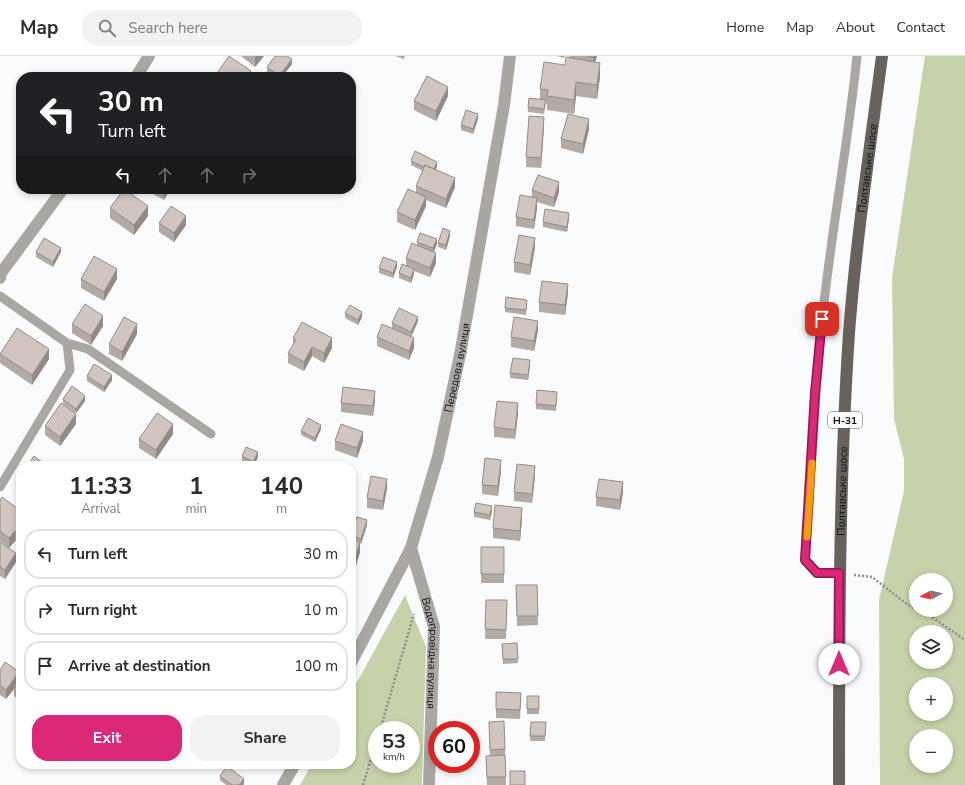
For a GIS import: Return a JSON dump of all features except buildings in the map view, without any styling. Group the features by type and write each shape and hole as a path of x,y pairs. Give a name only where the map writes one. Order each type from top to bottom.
{"main road":[{"name":"Полтавське шосе","path":"839,785 839,573 849,332 858,236 882,56"}],"street":[{"path":"139,72 149,56"},
{"name":"Передова вулиця","path":"356,653 411,548 438,457 460,355 504,105 510,56"},
{"path":"0,278 1,273 59,194"},
{"name":"Водопровідна вулиця","path":"411,548 434,627 429,785"},
{"path":"283,785 292,769"}],"lane":[{"path":"839,573 817,573 805,560 815,393 822,319 850,124 857,56"},
{"path":"0,296 67,343 88,349 211,434"},
{"path":"0,488 70,370 67,343"}],"path":[{"path":"839,573 872,577 909,606"},
{"path":"383,721 422,590"},
{"path":"932,617 965,640"},
{"path":"363,785 368,769"}],"green space":[{"path":"925,56 965,56 965,785 880,785 879,600 904,491 904,459 894,419 892,278"},
{"path":"405,595 426,647 422,785 300,785 309,769 356,769 356,684"}],"slow traffic":[{"path":"807,537 812,463"}],"route":[{"path":"822,319 815,393 805,560 817,573 839,573 839,664"}]}
